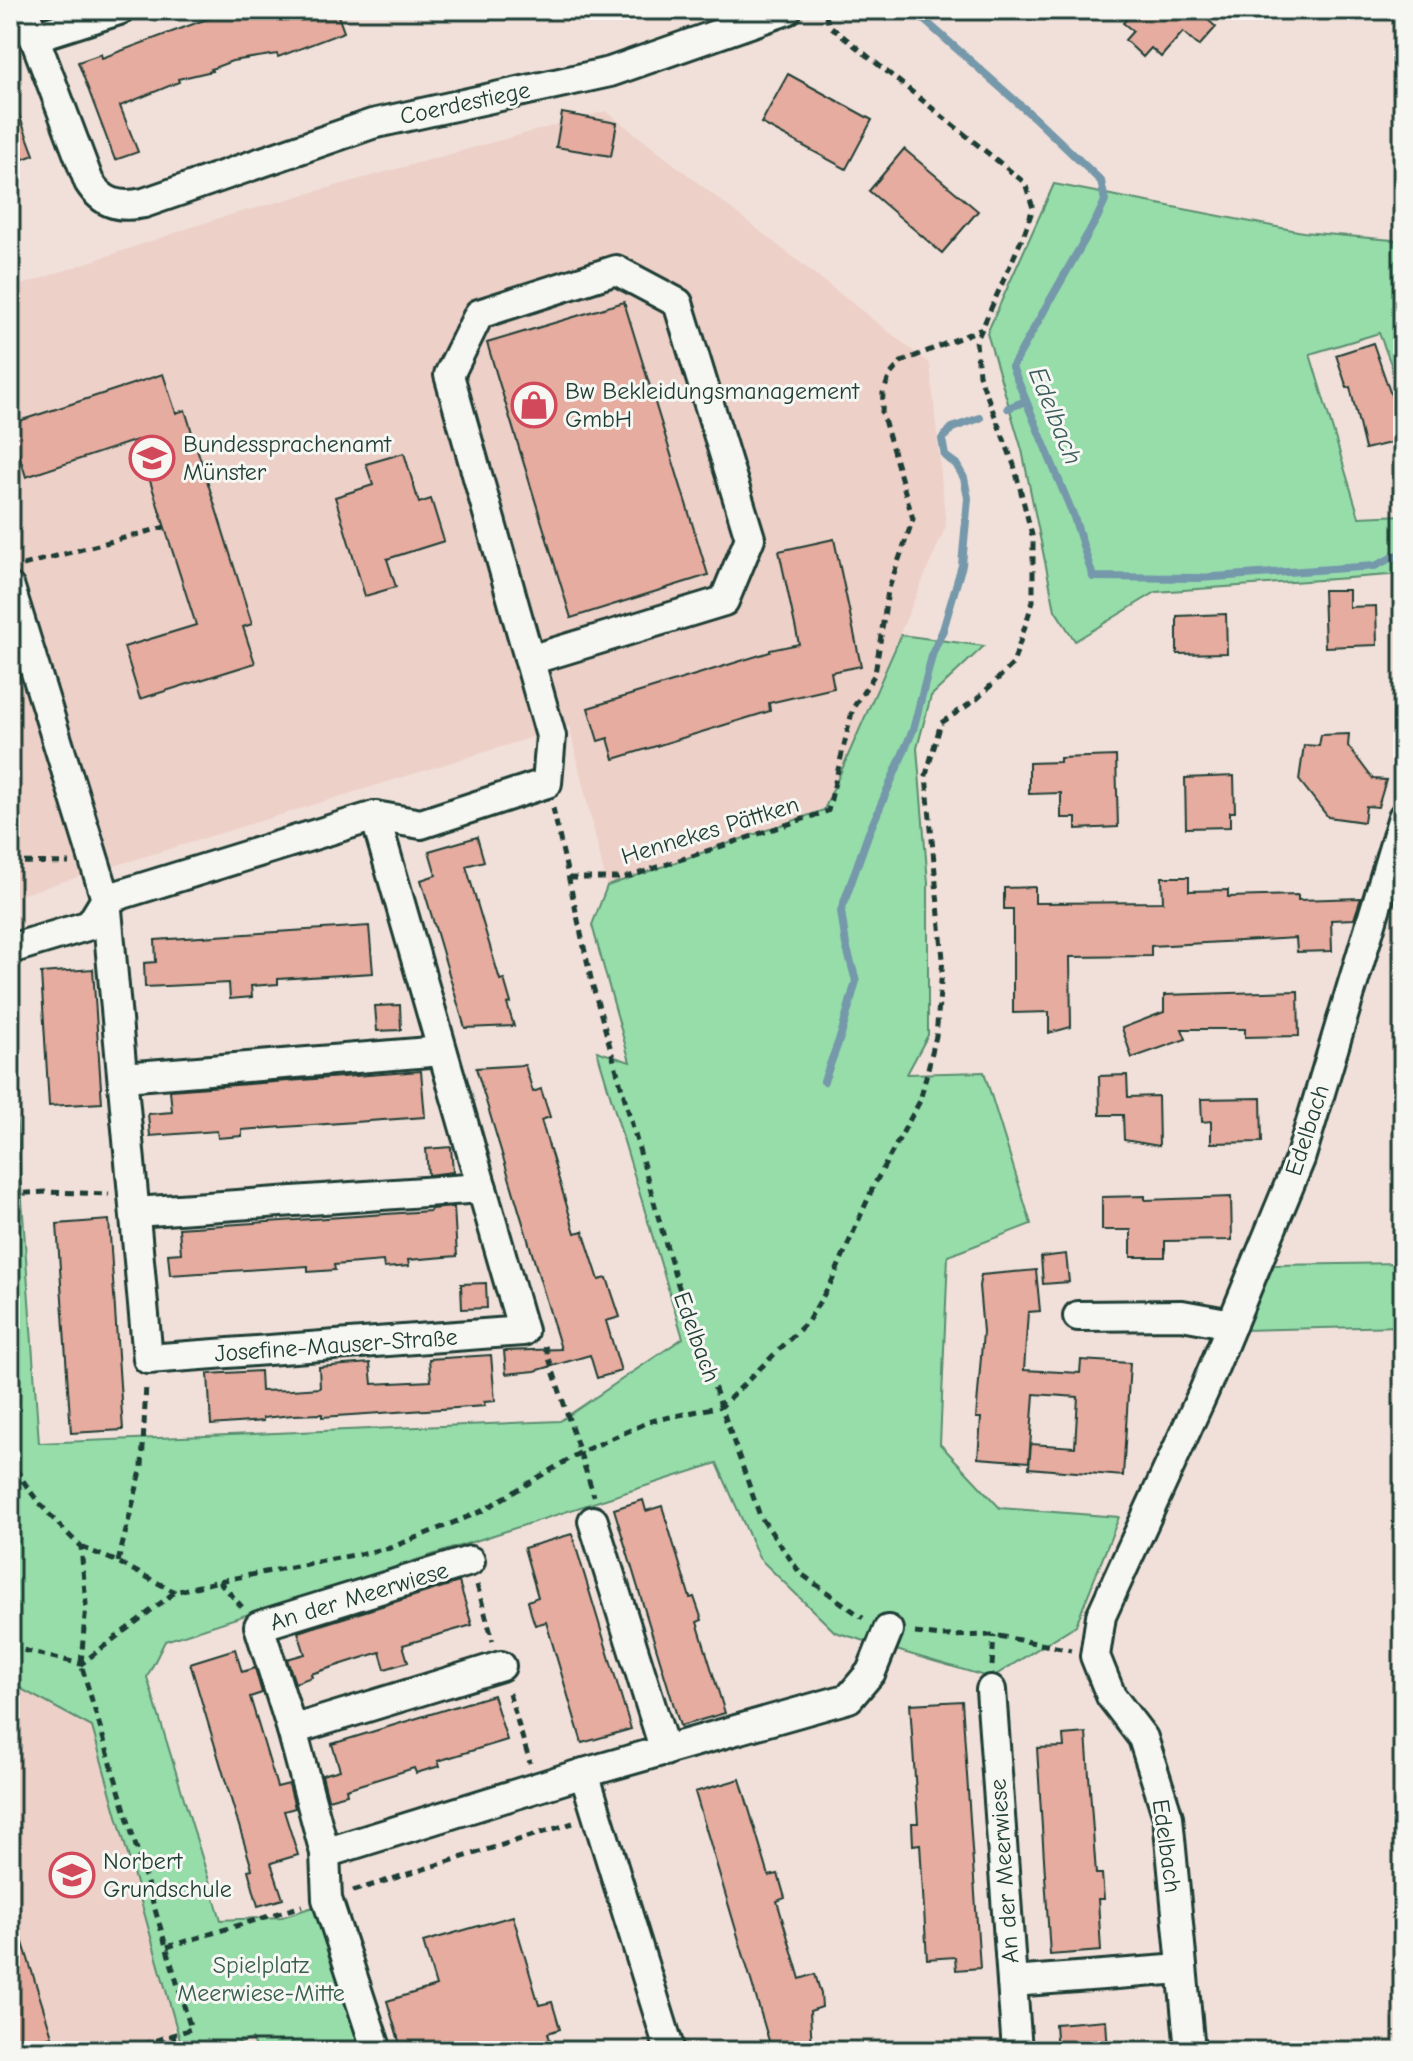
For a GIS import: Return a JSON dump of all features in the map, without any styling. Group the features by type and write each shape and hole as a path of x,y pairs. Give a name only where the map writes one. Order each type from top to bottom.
{"street":[{"path":"24,10 34,37 119,10"},
{"name":"Coerdestiege","path":"34,37 89,182 96,192 115,205 144,203 372,124 610,72 787,10"},
{"path":"10,949 90,925 106,899 375,816 421,824 547,783 551,736 449,375 479,314 616,270 678,303 750,538 724,601 530,660"},
{"path":"10,588 106,899 148,1359"},
{"path":"375,816 523,1331"},
{"name":"Edelbach","path":"1190,2051 1168,1817 1143,1738 1111,1696 1095,1656 1101,1616 1232,1324 1300,1159 1403,817"},
{"path":"124,1077 442,1051"},
{"path":"135,1203 482,1188"},
{"path":"1078,1316 1182,1315 1232,1324"},
{"name":"Josefine-Mauser-Straße","path":"148,1359 523,1331"},
{"path":"593,1521 665,1751"},
{"name":"An der Meerwiese","path":"377,2051 327,1899 325,1853 292,1730 259,1626 470,1561"},
{"path":"325,1853 584,1773 849,1698 871,1672 888,1630"},
{"path":"292,1730 501,1666"},
{"name":"An der Meerwiese","path":"991,1690 1017,2051"},
{"path":"584,1773 670,2051"},
{"path":"1012,1982 1181,1969"}],"path":[{"path":"81,1664 175,1592 390,1548 480,1512 581,1452 651,1421 722,1406 808,1321 832,1281 874,1185 920,1101 936,1036 943,959 926,775 941,723 977,699 1013,664 1033,601 1033,539 1014,465 979,375 976,342 1033,208 1025,183 829,25 824,10"},
{"name":"Hennekes Pättken","path":"568,878 625,878 828,811 853,708 875,674 888,591 913,519 882,413 883,393 890,375 901,362 982,328"},
{"path":"10,568 165,527"},
{"name":"Edelbach","path":"547,783 592,983 675,1276 760,1516 800,1573 855,1614 888,1630 942,1636 994,1635 1095,1656"},
{"path":"10,862 95,864"},
{"path":"10,1194 47,1192 135,1203"},
{"path":"523,1331 542,1337 598,1510 593,1521"},
{"path":"118,1562 142,1467 148,1359"},
{"path":"10,1456 20,1480 81,1547 118,1562 175,1592"},
{"path":"10,1498 20,1480"},
{"path":"81,1547 86,1604 81,1664 191,2029 122,2051"},
{"path":"219,1581 259,1626"},
{"path":"10,1647 81,1664"},
{"path":"167,1947 597,1816"},
{"path":"173,2035 177,2051"}],"shaded area":[{"path":"606,111 930,364 946,526 824,810 607,886 569,726 10,898 10,289 216,219"},
{"name":"Norbert Grundschule","path":"10,1683 92,1727 175,2023 169,2044 171,2051 10,2051"}],"green space":[{"path":"1054,184 1303,232 1403,241 1403,369 1394,372 1379,333 1310,354 1359,517 1403,515 1403,574 1156,592 1075,641 1055,610 1022,450 987,333"},
{"name":"Spielplatz Meerwiese-Mitte","path":"901,635 984,646 931,696 917,748 928,883 928,1035 907,1074 984,1072 1031,1224 948,1256 940,1444 1000,1508 1119,1517 1076,1625 991,1678 835,1632 759,1558 717,1463 165,1641 147,1677 221,1920 282,1917 313,1907 319,1914 365,2051 256,2051 252,2039 217,2051 183,2051 92,1727 10,1683 10,1029 39,1443 560,1421 683,1338 597,1051 630,1062 592,925 607,886 824,810"},
{"path":"1403,1263 1403,1326 1244,1330 1274,1265"}],"building":[{"path":"231,10 336,10 344,32 278,57 277,54 232,61 212,71 178,79 179,82 120,106 138,152 115,160 78,62 101,54 102,58"},
{"path":"1135,10 1203,10 1200,13 1216,27 1199,46 1183,32 1161,57 1151,48 1143,57 1125,40 1133,31 1123,23"},
{"path":"788,74 872,120 846,169 761,123"},
{"path":"10,96 34,155 10,164"},
{"path":"562,113 617,123 611,156 556,147"},
{"path":"904,149 978,211 942,253 869,191"},
{"path":"624,302 708,575 571,618 487,343"},
{"path":"1373,343 1391,395 1403,392 1403,440 1365,449 1350,387 1347,388 1336,355"},
{"path":"163,374 176,413 185,410 252,624 243,627 255,663 140,699 124,647 196,625 137,440 26,477 10,424"},
{"path":"404,453 419,503 431,499 444,541 387,559 396,587 365,596 335,497 373,485 366,464"},
{"path":"834,539 861,666 831,672 834,688 769,703 770,711 614,759 608,738 598,741 588,708 770,650 799,644 779,551"},
{"path":"1323,590 1349,590 1349,607 1376,606 1377,645 1325,647"},
{"path":"1226,614 1227,653 1177,654 1177,616"},
{"path":"1349,734 1348,746 1373,779 1386,780 1378,807 1366,806 1364,822 1328,817 1299,780 1304,745 1319,746 1321,735"},
{"path":"1116,756 1118,827 1076,829 1076,818 1061,818 1061,793 1029,794 1029,763 1060,762 1060,758"},
{"path":"1234,776 1235,812 1230,812 1230,827 1186,828 1185,778"},
{"path":"477,837 484,861 466,866 500,980 504,979 514,1026 465,1028 421,880 436,875 429,851"},
{"path":"1162,877 1189,877 1189,891 1228,890 1228,897 1298,895 1298,900 1361,898 1354,919 1331,920 1332,951 1297,952 1296,938 1151,946 1151,956 1070,957 1071,1027 1049,1033 1049,1012 1013,1013 1013,909 1004,909 1004,888 1035,887 1035,903 1163,902"},
{"path":"369,926 373,973 278,979 278,984 251,986 252,997 230,999 229,983 145,987 144,963 156,962 155,940"},
{"path":"93,969 102,1103 49,1106 41,973"},
{"path":"1298,991 1299,1036 1245,1037 1245,1029 1182,1029 1186,1039 1132,1058 1122,1028 1164,1012 1164,995"},
{"path":"400,1005 401,1030 377,1031 375,1006"},
{"path":"525,1065 533,1092 541,1089 550,1117 541,1120 575,1233 583,1231 599,1280 607,1278 620,1317 606,1321 621,1371 597,1378 590,1355 535,1371 506,1374 504,1351 561,1349 476,1068"},
{"path":"421,1071 425,1117 242,1130 242,1136 218,1138 217,1131 150,1136 148,1114 172,1112 170,1090"},
{"path":"1127,1075 1128,1097 1158,1096 1159,1146 1124,1140 1123,1115 1100,1115 1099,1076"},
{"path":"1261,1098 1262,1142 1211,1143 1211,1121 1202,1122 1201,1099"},
{"path":"451,1147 453,1172 428,1175 426,1149"},
{"path":"1145,1196 1145,1200 1231,1197 1232,1240 1165,1241 1165,1257 1131,1257 1131,1230 1102,1230 1102,1197"},
{"path":"454,1207 457,1256 408,1260 409,1266 384,1268 383,1261 334,1265 335,1270 308,1272 308,1266 170,1275 168,1254 181,1253 179,1228"},
{"path":"109,1220 123,1430 71,1433 57,1224"},
{"path":"1066,1254 1069,1282 1043,1284 1041,1257"},
{"path":"1036,1270 1040,1311 1028,1312 1024,1370 1080,1373 1081,1360 1130,1363 1123,1476 1029,1468 1031,1444 1075,1447 1078,1397 1034,1394 1029,1462 978,1458 981,1418 976,1418 983,1332 981,1275"},
{"path":"486,1283 487,1308 462,1309 461,1284"},
{"path":"491,1355 495,1401 484,1402 485,1406 322,1417 322,1414 293,1415 211,1425 208,1374 260,1371 261,1391 291,1390 320,1388 319,1367 370,1363 372,1384 431,1381 429,1359"},
{"path":"643,1500 646,1511 662,1506 690,1598 694,1597 702,1620 697,1622 725,1713 680,1726 614,1509"},
{"path":"572,1534 631,1729 582,1743 546,1622 535,1625 531,1613 528,1601 538,1597 524,1548"},
{"path":"459,1582 472,1625 403,1645 408,1662 385,1669 380,1652 311,1674 312,1677 295,1683 287,1659 305,1654 298,1632"},
{"path":"235,1649 242,1672 255,1668 262,1693 250,1697 277,1787 289,1784 295,1808 284,1811 298,1855 271,1863 283,1899 258,1906 248,1870 252,1869 190,1663"},
{"path":"493,1695 507,1740 438,1761 440,1766 416,1773 414,1768 346,1789 347,1794 328,1799 322,1775 340,1770 332,1744"},
{"path":"962,1701 980,1968 956,1970 955,1957 927,1959 920,1844 913,1845 912,1823 918,1823 910,1704"},
{"path":"1086,1733 1096,1874 1102,1874 1104,1899 1098,1899 1101,1951 1050,1955 1037,1748 1064,1747 1063,1735"},
{"path":"740,1779 769,1876 778,1874 785,1898 777,1901 800,1979 815,1974 821,1994 822,2007 810,2011 812,2051 772,2051 695,1792"},
{"path":"513,1916 539,2005 552,2002 560,2029 548,2033 553,2051 402,2051 387,2001 436,1986 423,1942"},
{"path":"15,1917 52,2036 10,2048 10,1918"},
{"path":"1106,2020 1108,2051 1057,2051 1055,2024"}],"waterway":[{"name":"Edelbach","path":"913,10 1101,181 1105,201 1097,218 1012,367 1074,517 1093,577 1199,578 1375,566 1403,552"},
{"path":"1008,408 1026,401"},
{"path":"824,1081 856,981 841,911 868,835 913,730 933,652 943,630 962,565 968,498 964,478 956,464 945,456 942,439 952,428 980,418"}],"place":[{"name":"Bw Bekleidungsmanagement GmbH","path":"534,405"},
{"name":"Bundessprachenamt Münster","path":"152,458"},
{"name":"Norbert Grundschule","path":"72,1875"}]}
